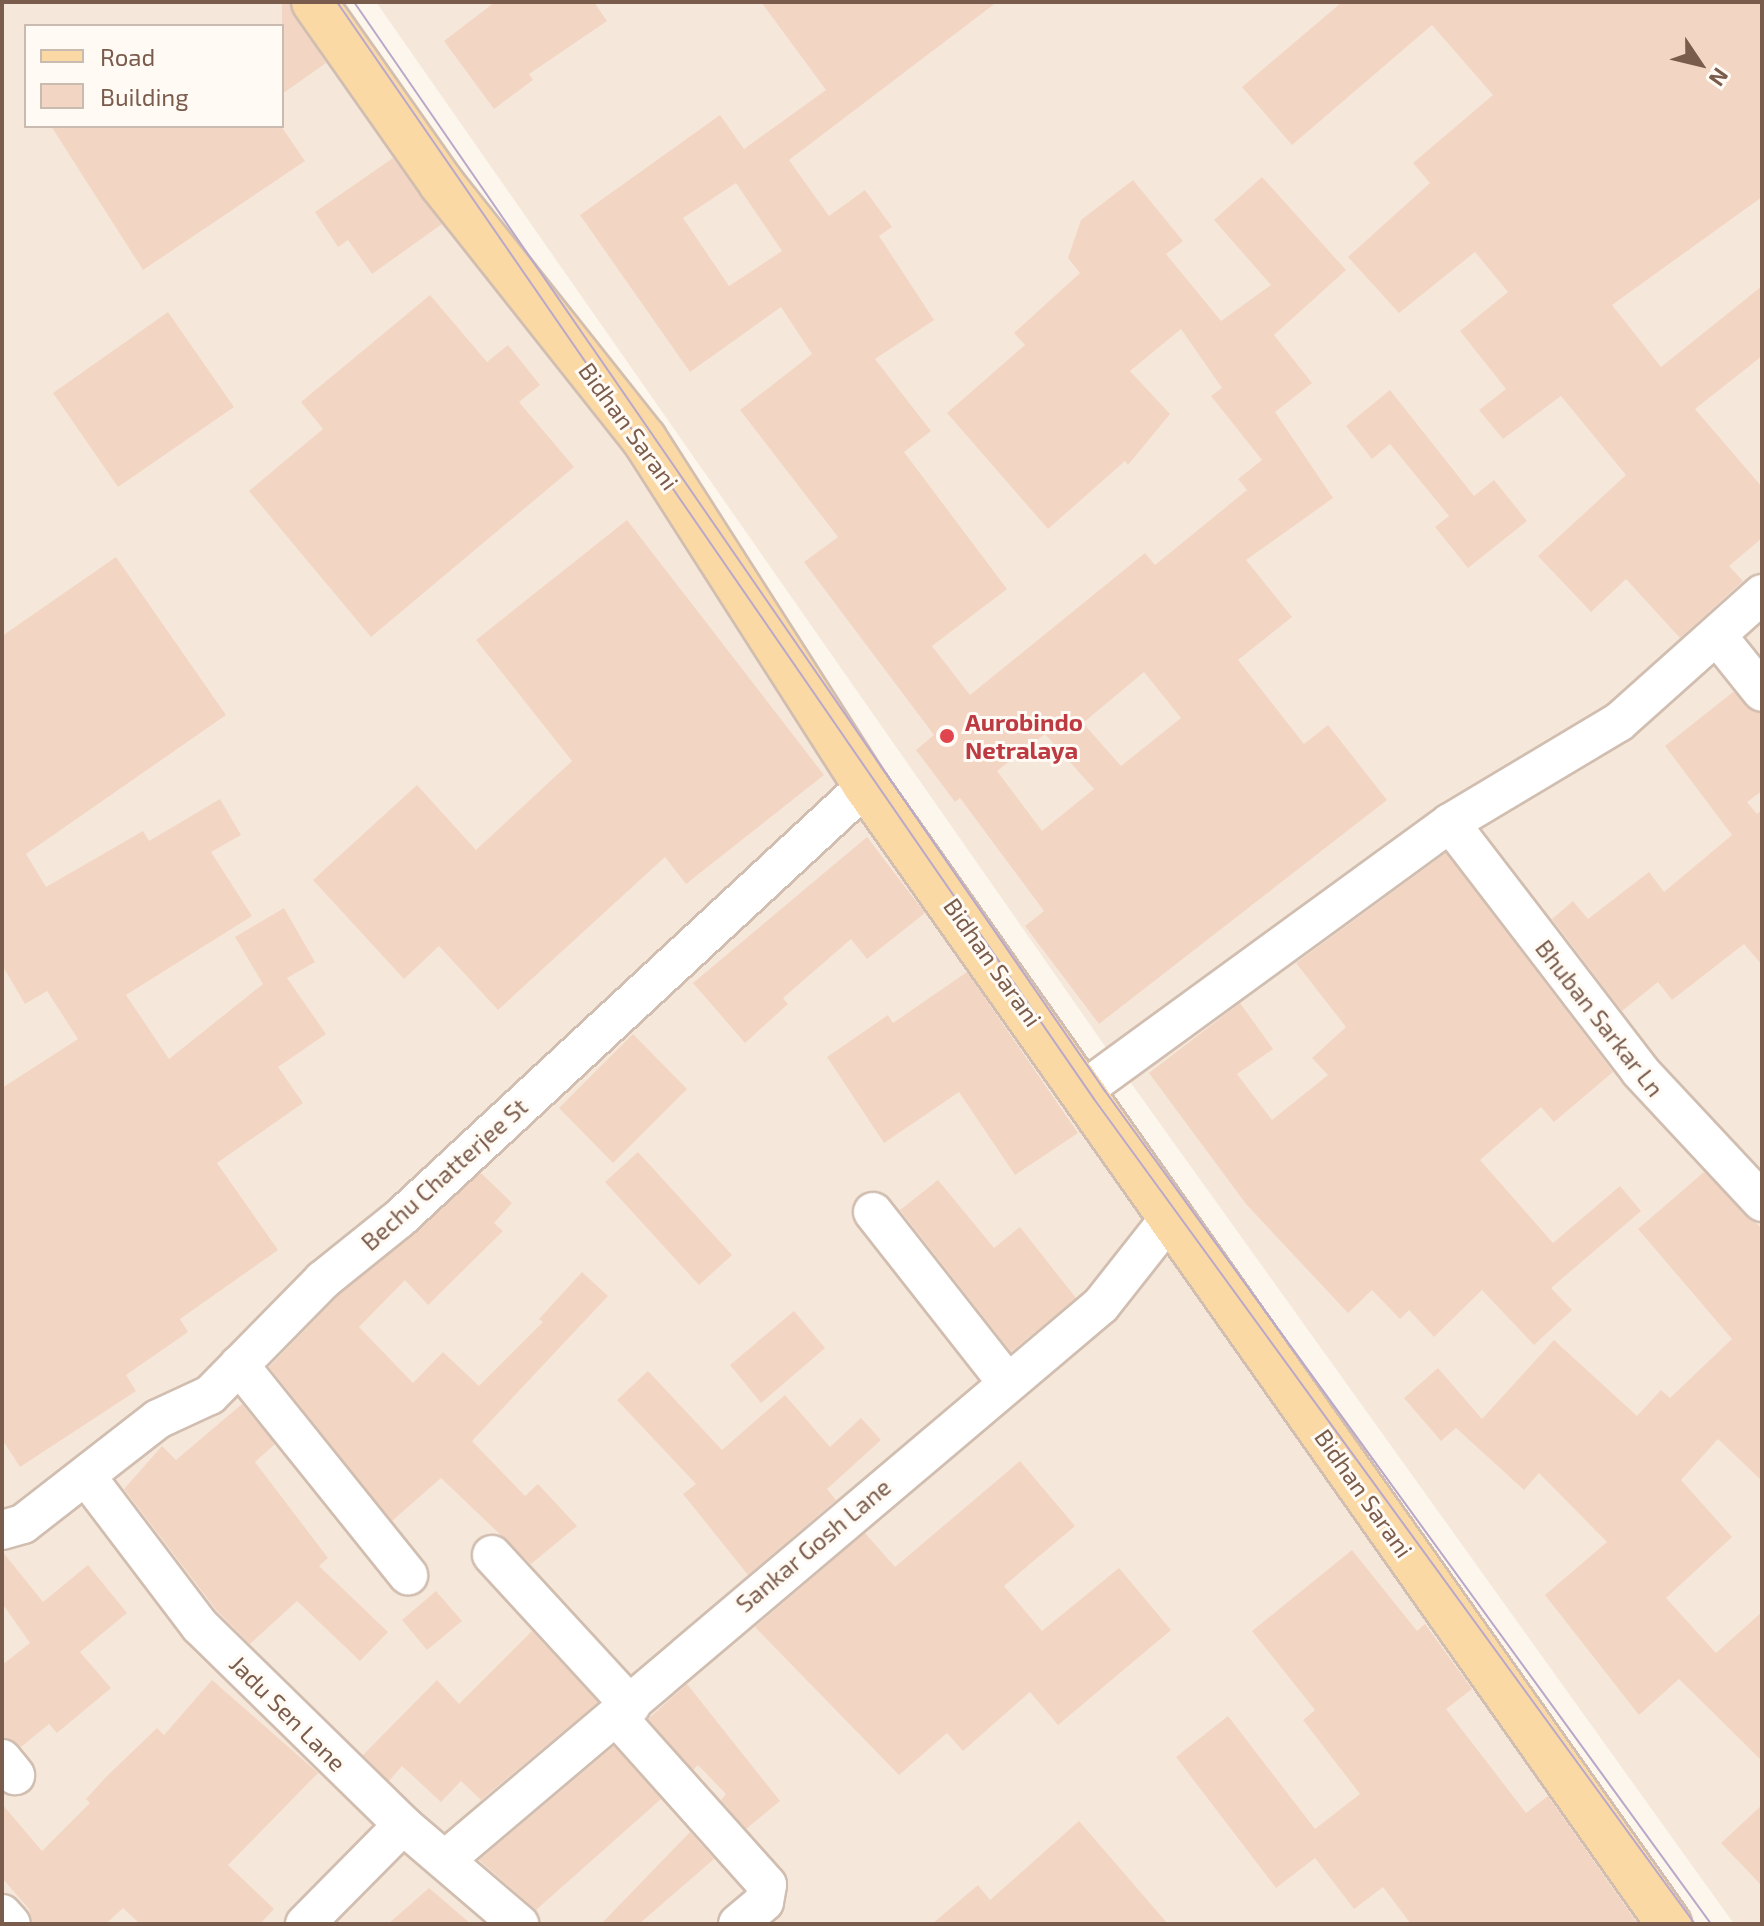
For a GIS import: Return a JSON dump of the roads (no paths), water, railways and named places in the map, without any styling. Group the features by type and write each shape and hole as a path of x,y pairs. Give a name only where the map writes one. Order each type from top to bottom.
{"main road":[{"name":"Bidhan Sarani","path":"314,2 441,183 644,439 866,786 1169,1219 1477,1643 1669,1924"}],"street":[{"path":"1081,1092 1450,823 1619,722 1718,637 1762,594"},
{"path":"1718,637 1762,692"},
{"name":"Bechu Chatterjee St","path":"2,1530 23,1524 158,1419 210,1395 323,1280 410,1208 866,786"},
{"name":"Bhuban Sarkar Ln","path":"1450,823 1640,1071 1762,1202"},
{"path":"873,1212 1006,1381"},
{"name":"Sankar Gosh Lane","path":"445,1860 624,1711 1006,1381 1101,1305 1169,1219"},
{"path":"239,1365 408,1575"},
{"name":"Jadu Sen Lane","path":"86,1476 200,1626 403,1825 519,1924"},
{"path":"492,1555 767,1885 764,1902 738,1924"},
{"path":"305,1924 403,1825"},
{"path":"2,1914 11,1924"}],"tram line":[{"path":"337,2 1094,1099 1695,1924"},
{"path":"354,2 1105,1091 1711,1924"}],"place":[{"name":"Aurobindo Netralaya","path":"947,736"}]}
